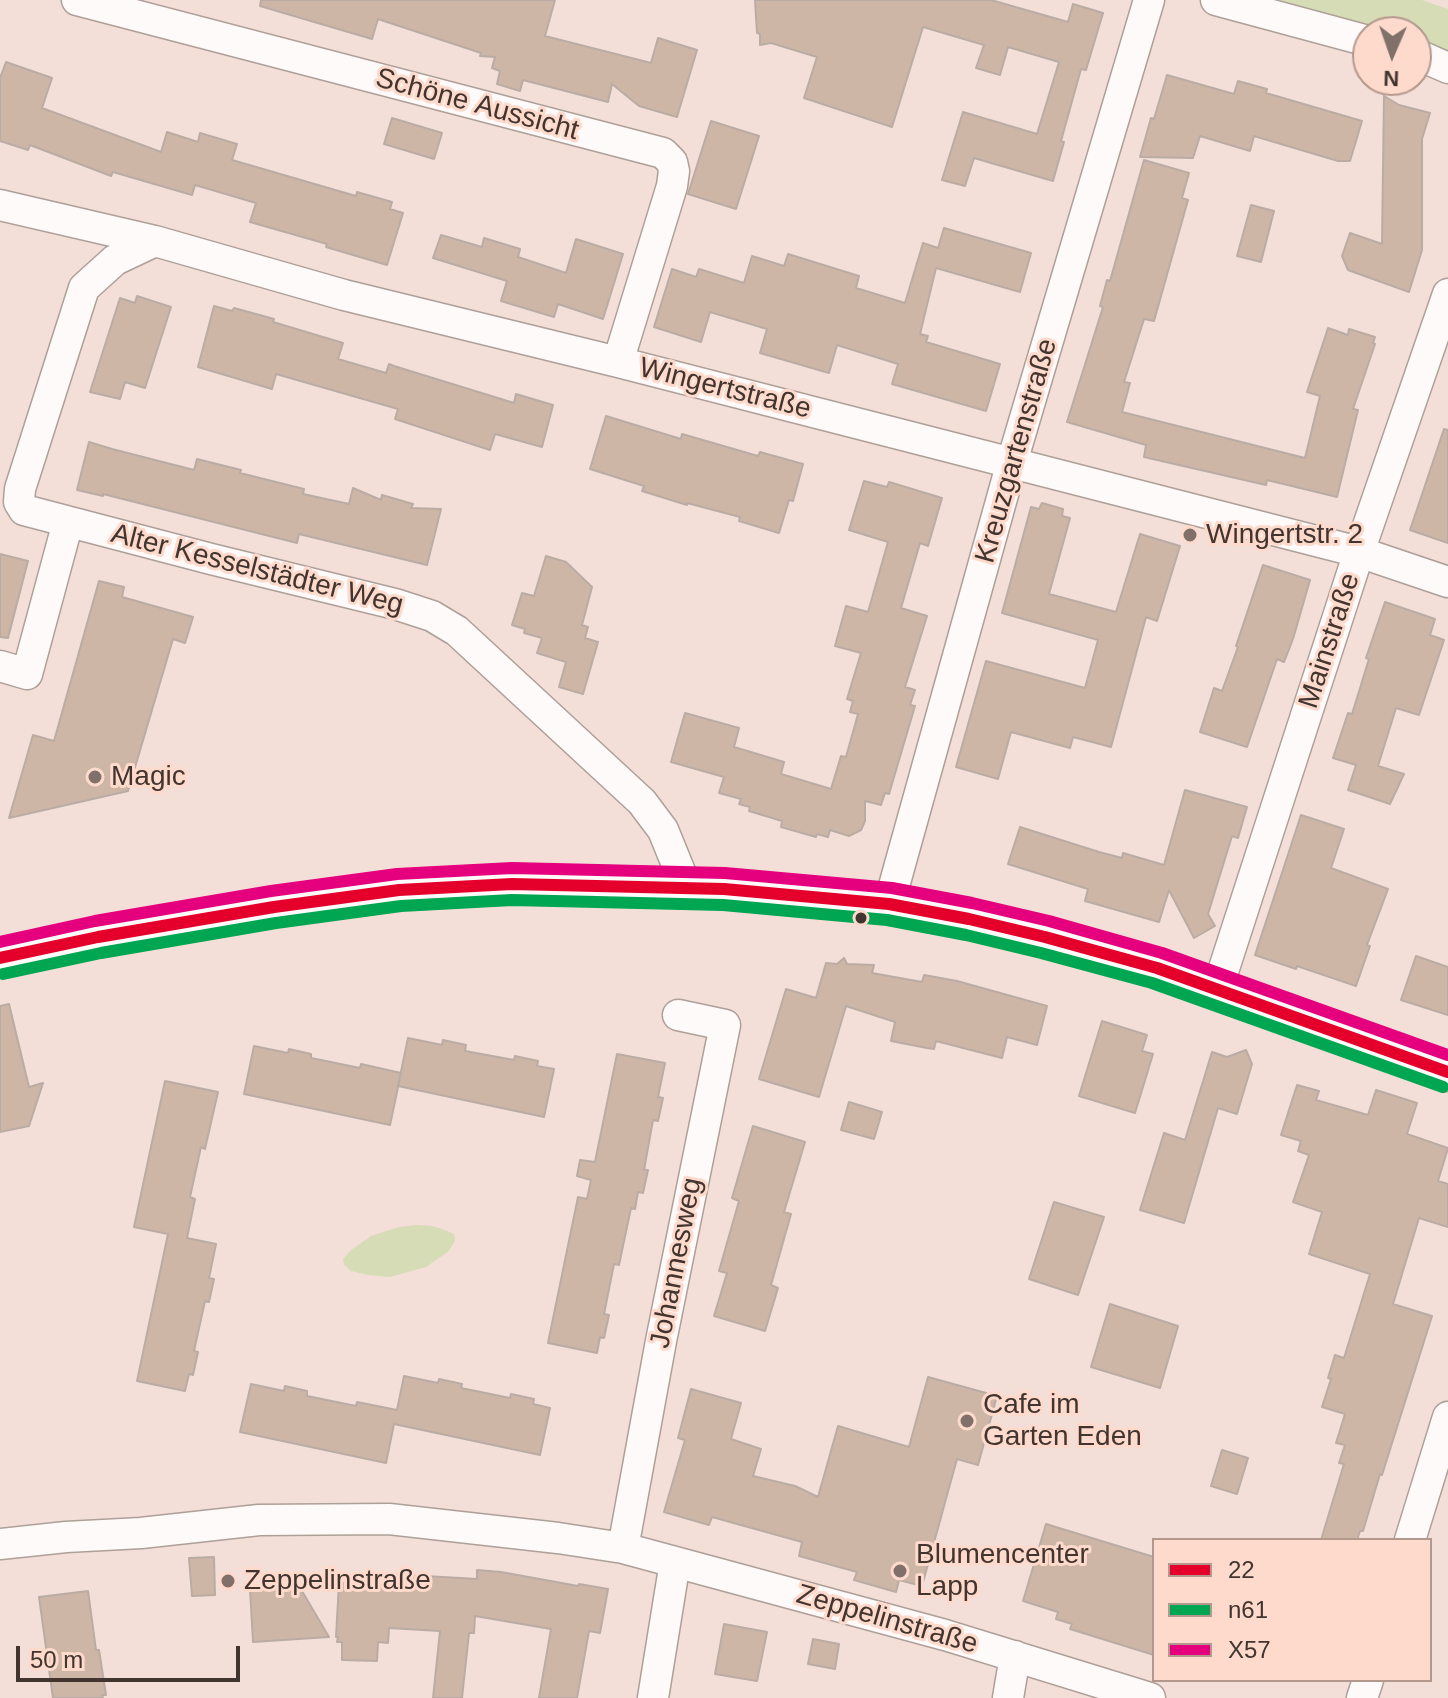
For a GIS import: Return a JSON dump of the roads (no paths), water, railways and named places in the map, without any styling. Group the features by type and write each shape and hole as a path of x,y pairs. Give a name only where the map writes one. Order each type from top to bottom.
{"main road":[{"path":"0,958 98,937 274,907 399,890 512,884 724,889 889,904 1045,937 1157,968 1448,1072"}],"street":[{"name":"Schöne Aussicht","path":"77,0 663,153 672,162 672,186 618,362"},
{"name":"Kreuzgartenstraße","path":"889,904 1012,462 1149,0"},
{"path":"1216,0 1352,37"},
{"name":"Wingertstraße","path":"0,205 155,241 344,295 1359,552 1448,582"},
{"name":"Alter Kesselstädter Weg","path":"155,241 115,260 84,288 20,489 19,502 24,510 432,616 457,631 642,802 663,830 687,889"},
{"name":"Mainstraße","path":"1217,990 1359,552 1448,294"},
{"path":"0,666 27,674 68,522"},
{"name":"Johannesweg","path":"623,1548 725,1025 678,1015"},
{"path":"1411,1538 1448,1417"},
{"name":"Zeppelinstraße","path":"0,1544 259,1520 389,1519 543,1536 623,1548 945,1635 1150,1698"},
{"path":"653,1698 675,1562"},
{"path":"1008,1698 1015,1656"}],"place":[{"name":"Wingertstr. 2","path":"1190,535"},
{"name":"Magic","path":"95,777"},
{"name":"Cafe im Garten Eden","path":"967,1421"},
{"name":"Blumencenter Lapp","path":"900,1571"},
{"name":"Zeppelinstraße","path":"228,1581"}]}
